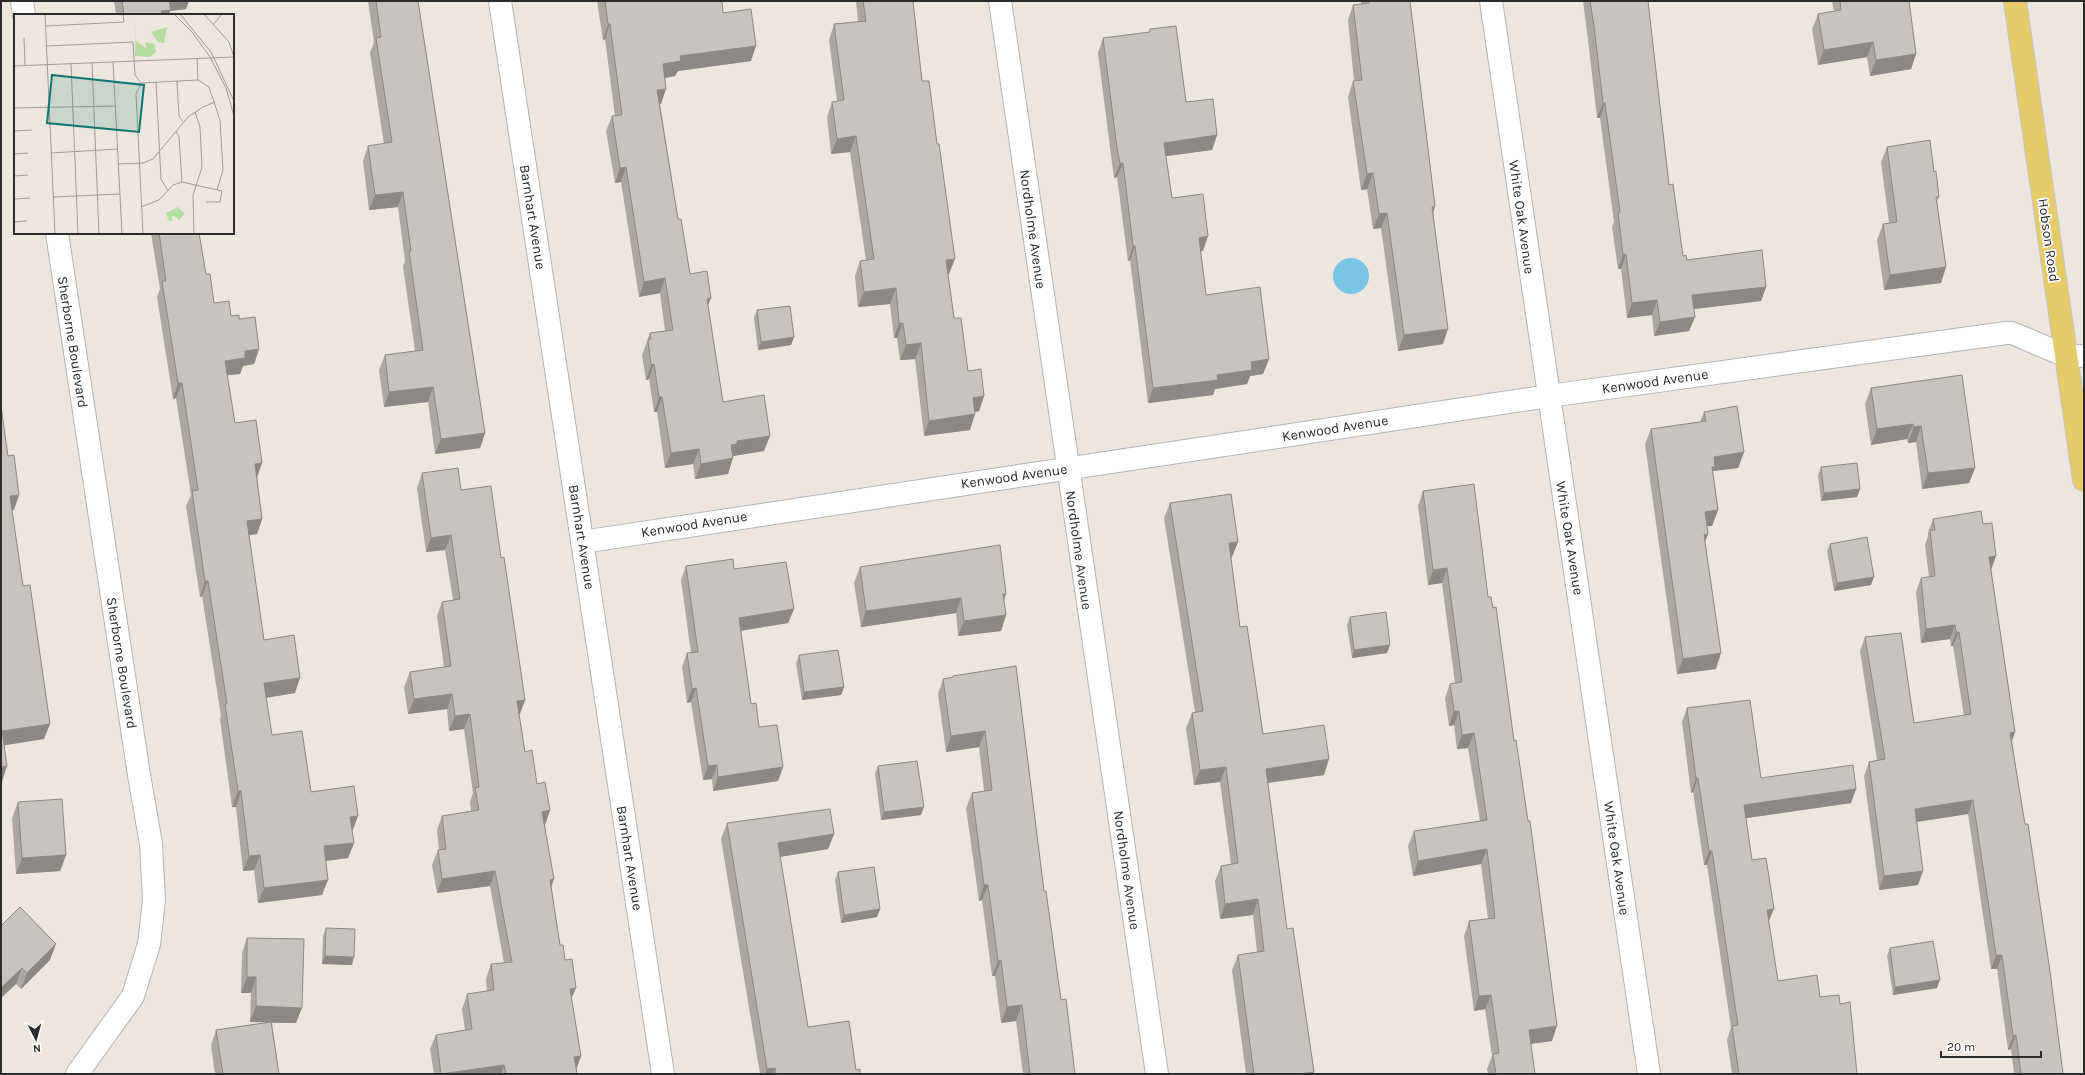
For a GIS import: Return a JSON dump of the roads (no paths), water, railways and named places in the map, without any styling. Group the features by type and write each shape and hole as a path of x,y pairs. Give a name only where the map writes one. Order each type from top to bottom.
{"main road":[{"name":"Hobson Road","path":"2015,1 2075,356 2084,480"}],"street":[{"path":"22,1 24,14"},
{"name":"Barnhart Avenue","path":"500,1 663,1074"},
{"name":"Nordholme Avenue","path":"1000,1 1157,1074"},
{"name":"White Oak Avenue","path":"1491,1 1649,1074"},
{"name":"Sherborne Boulevard","path":"57,234 139,775 151,844 154,900 149,944 133,996 77,1074"},
{"name":"Kenwood Avenue","path":"582,542 1549,396 2006,333 2012,333 2075,356"}],"water":[{"path":"1354,258 1364,263 1368,269 1368,283 1364,289 1358,293 1348,294 1338,289 1334,283 1333,273 1338,263 1344,259"}]}
